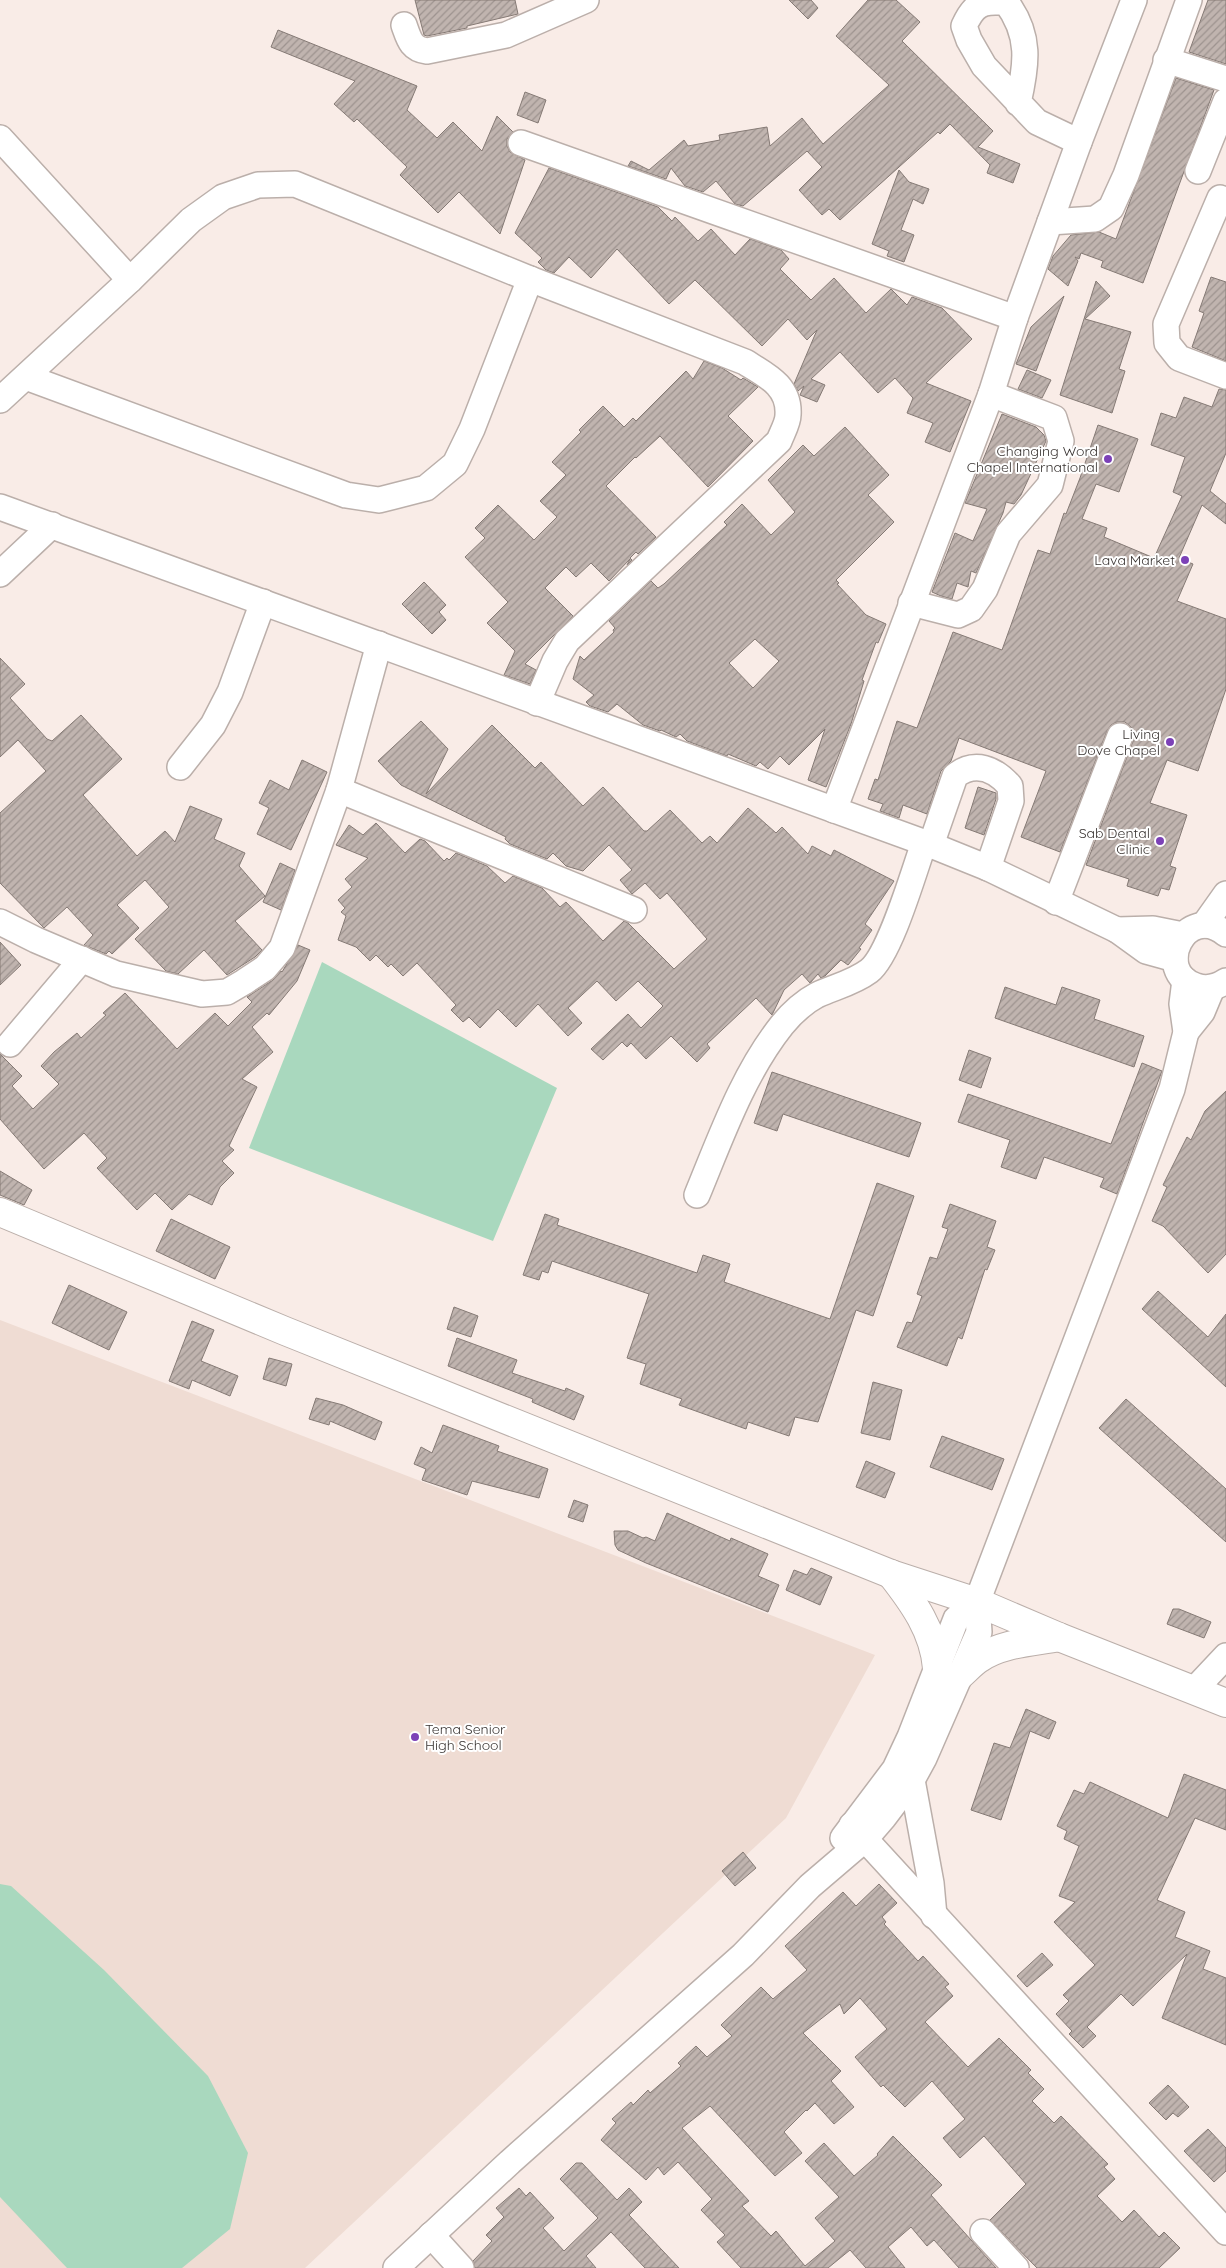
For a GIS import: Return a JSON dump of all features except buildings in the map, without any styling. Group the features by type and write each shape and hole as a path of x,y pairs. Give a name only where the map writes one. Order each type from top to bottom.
{"main road":[{"path":"0,1212 285,1331 891,1574 977,1602 1059,1637 1226,1703"},
{"path":"891,1574 910,1598 930,1634 936,1656 948,1672 1009,1646 1059,1637"}],"street":[{"path":"404,26 410,42 418,50 427,51 506,35 586,0"},
{"path":"834,810 990,394 1079,142 1134,0"},
{"path":"1050,222 1095,218 1111,208 1126,176 1189,0"},
{"path":"1166,60 1226,79"},
{"path":"1198,171 1226,101"},
{"path":"1018,103 1037,122 1079,142"},
{"path":"0,138 130,280"},
{"path":"521,143 1016,318"},
{"path":"0,400 130,280 191,220 223,197 258,185 295,184 530,279 745,362 776,380 786,398 788,415 779,441 567,641 555,661 537,703"},
{"path":"1220,198 1166,324 1167,343 1179,358 1226,376"},
{"path":"26,377 346,495 379,500 426,488 455,464 472,429 530,279"},
{"path":"911,603 958,615 971,609 985,589 1008,534 1050,485 1061,441 1054,418 990,394"},
{"path":"0,507 927,844 988,868 1117,930 1146,952 1180,970 1202,988 1219,984"},
{"path":"0,574 52,525"},
{"path":"180,767 213,725 230,692 263,602"},
{"path":"0,922 116,974 202,994 227,992 265,968 282,948 339,790 379,644"},
{"path":"1056,902 1120,736"},
{"path":"697,1195 753,1070 783,1024 798,1008 815,996 867,972 881,957 955,776 964,770 976,766 1002,776 1010,786 1011,801 988,868"},
{"path":"339,790 634,910"},
{"path":"396,2268 743,1955 810,1886 858,1832 948,1672 978,1632 977,1602 1172,1089 1186,1032 1176,946 1204,931 1226,894"},
{"path":"1117,930 1154,928 1204,931"},
{"path":"10,1044 82,959"},
{"path":"1186,1032 1202,1012 1219,984"},
{"path":"1194,1690 1226,1656"},
{"path":"858,1832 884,1817 912,1780 924,1758 948,1672"},
{"path":"912,1780 931,1883 934,1916"},
{"path":"858,1832 1226,2232"},
{"path":"983,2232 1016,2268"},
{"path":"431,2235 461,2268"}],"shaded area":[{"name":"Tema Senior High School","path":"0,1320 875,1655 786,1818 305,2268 0,2268"}],"green space":[{"path":"322,962 557,1088 493,1241 249,1148"},
{"path":"0,1884 11,1886 104,1970 208,2076 248,2153 230,2229 182,2268 67,2268 0,2197"}],"place":[{"name":"Changing Word Chapel International","path":"1108,459"},
{"name":"Lava Market","path":"1185,560"},
{"name":"Living Dove Chapel","path":"1170,742"},
{"name":"Sab Dental Clinic","path":"1160,841"},
{"name":"Tema Senior High School","path":"415,1737"}]}
